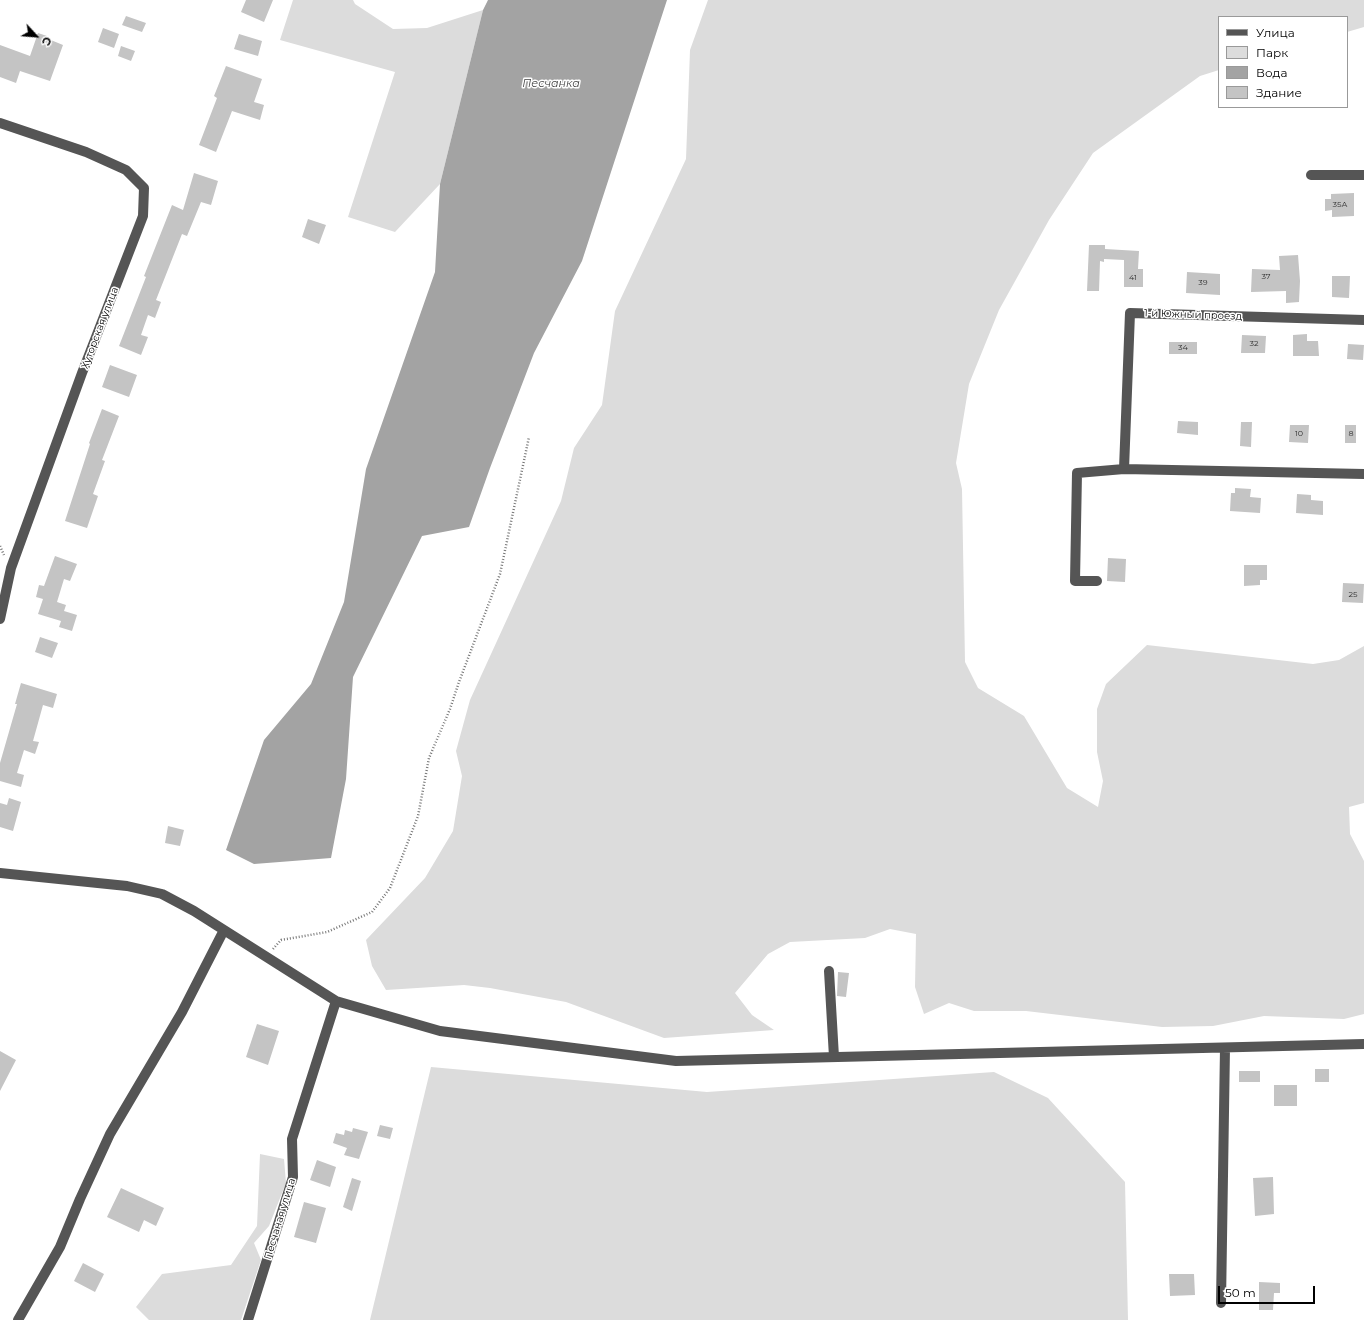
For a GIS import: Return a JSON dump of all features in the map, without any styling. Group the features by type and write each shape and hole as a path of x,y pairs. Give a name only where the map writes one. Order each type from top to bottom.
{"street":[{"name":"Хуторская улица","path":"0,123 86,152 120,167 126,170 144,188 143,216 82,373 11,568 0,619"},
{"path":"1311,175 1364,175"},
{"name":"1-й Южный проезд","path":"1124,469 1130,313 1364,320"},
{"path":"1097,581 1075,581 1077,473 1124,469 1364,474"},
{"path":"0,873 127,886 162,894 194,911 336,1001 440,1031 676,1061 1364,1044"},
{"path":"18,1320 60,1247 110,1134 182,1012 224,930"},
{"path":"829,971 834,1057"},
{"name":"Песчаная улица","path":"248,1320 293,1177 292,1139 336,1001"},
{"path":"1221,1303 1225,1048"}],"path":[{"path":"266,957 281,940 327,932 372,912 390,888 418,816 429,758 450,709 500,574 529,437"}],"green space":[{"path":"293,0 353,0 355,4 393,29 427,28 483,10 440,184 395,232 348,217 395,72 280,40"},
{"path":"708,0 1364,0 1364,27 1348,32 1348,16 1218,16 1218,70 1200,76 1093,153 1049,220 999,310 969,384 956,463 962,489 965,662 978,688 1024,716 1067,788 1098,807 1103,781 1097,752 1097,709 1106,684 1147,645 1313,664 1339,660 1364,646 1364,803 1349,807 1350,834 1364,861 1364,1014 1344,1019 1264,1016 1213,1026 1162,1027 1026,1011 974,1011 949,1003 924,1014 915,987 916,934 890,929 865,938 790,942 768,954 735,993 752,1015 774,1030 664,1038 566,1002 490,988 464,985 386,990 372,966 366,940 425,878 453,831 462,776 456,751 470,700 561,501 574,448 602,405 615,311 686,159 690,50"},
{"path":"431,1067 707,1092 994,1072 1048,1098 1125,1182 1128,1320 370,1320"},
{"path":"260,1154 284,1159 286,1183 269,1226 254,1243 261,1260 241,1320 149,1320 136,1307 162,1274 231,1265 257,1226"}],"water":[{"name":"Песчанка","path":"488,0 667,0 582,261 534,353 469,527 422,536 353,677 346,779 331,858 254,864 226,850 264,740 311,684 344,602 366,469 435,272 440,184 483,10"}],"building":[{"path":"246,0 273,0 264,22 241,12"},
{"path":"126,16 146,23 142,32 122,25"},
{"path":"103,28 119,34 114,48 98,42"},
{"path":"38,33 63,45 50,81 20,71 16,83 0,77 0,45 30,56"},
{"path":"239,34 262,41 258,56 234,49"},
{"path":"121,46 135,51 131,61 118,56"},
{"path":"226,66 262,79 254,102 264,105 260,120 232,111 216,152 199,145 217,98 214,96"},
{"path":"194,173 218,181 211,205 201,202 187,236 182,234 156,300 161,302 155,318 148,315 141,335 148,337 141,355 119,346 146,277 144,276 172,205 183,210"},
{"path":"1354,193 1354,216 1332,217 1332,210 1325,211 1325,199 1331,199 1331,194"},
{"path":"308,219 326,225 319,244 302,237"},
{"path":"1089,245 1105,245 1105,249 1139,251 1138,269 1143,269 1143,287 1124,287 1124,260 1104,259 1104,262 1100,261 1099,291 1087,291"},
{"path":"1298,255 1300,281 1299,302 1286,303 1286,291 1251,292 1252,269 1280,270 1279,256"},
{"path":"1187,272 1220,274 1220,295 1186,293"},
{"path":"1332,276 1350,276 1349,298 1332,297"},
{"path":"1307,334 1307,341 1318,341 1319,356 1293,356 1293,335"},
{"path":"1242,335 1266,336 1265,353 1241,353"},
{"path":"1169,342 1197,342 1197,354 1169,354"},
{"path":"1348,344 1364,345 1363,360 1347,359"},
{"path":"110,365 137,375 129,397 102,387"},
{"path":"102,409 119,416 102,460 105,461 93,494 98,496 87,528 65,521 90,444 89,443"},
{"path":"1178,421 1198,422 1198,435 1177,433"},
{"path":"1241,422 1252,422 1251,447 1240,446"},
{"path":"1290,425 1309,425 1308,443 1289,442"},
{"path":"1345,425 1356,425 1356,443 1345,443"},
{"path":"1235,488 1251,489 1250,497 1261,498 1260,513 1230,511 1231,493 1235,493"},
{"path":"1297,494 1311,495 1311,500 1323,501 1323,515 1296,513"},
{"path":"55,556 77,564 70,581 64,579 57,602 66,605 64,611 77,615 72,631 59,627 61,621 38,614 43,599 36,597 39,585 44,586"},
{"path":"1108,558 1126,559 1125,582 1107,581"},
{"path":"1244,565 1267,565 1267,580 1260,580 1260,585 1244,586"},
{"path":"1343,583 1364,584 1363,603 1342,602"},
{"path":"40,637 58,643 52,658 35,652"},
{"path":"21,683 57,694 53,708 43,705 33,741 39,742 35,754 24,750 17,773 24,775 21,787 0,781 0,763 17,704 15,704"},
{"path":"9,798 21,802 13,831 0,827 0,803 7,805"},
{"path":"168,826 184,830 180,846 165,843"},
{"path":"838,972 849,973 846,997 837,996"},
{"path":"257,1024 279,1031 268,1065 246,1057"},
{"path":"0,1051 16,1060 0,1091"},
{"path":"1315,1069 1329,1069 1329,1082 1315,1082"},
{"path":"1239,1071 1260,1071 1260,1082 1239,1082"},
{"path":"1274,1085 1297,1085 1297,1106 1274,1106"},
{"path":"380,1125 393,1128 390,1139 377,1136"},
{"path":"353,1128 368,1132 359,1159 344,1155 347,1148 333,1143 336,1133 344,1135 345,1130 352,1132"},
{"path":"317,1160 336,1167 330,1187 310,1180"},
{"path":"1273,1177 1274,1214 1255,1216 1253,1178"},
{"path":"352,1178 361,1181 352,1211 343,1207"},
{"path":"121,1188 164,1208 156,1226 144,1220 139,1232 107,1217"},
{"path":"304,1202 326,1208 316,1243 294,1237"},
{"path":"83,1263 104,1274 95,1292 74,1281"},
{"path":"1169,1274 1194,1274 1195,1295 1170,1296"},
{"path":"1259,1282 1280,1283 1280,1293 1274,1293 1273,1310 1259,1310"}]}
